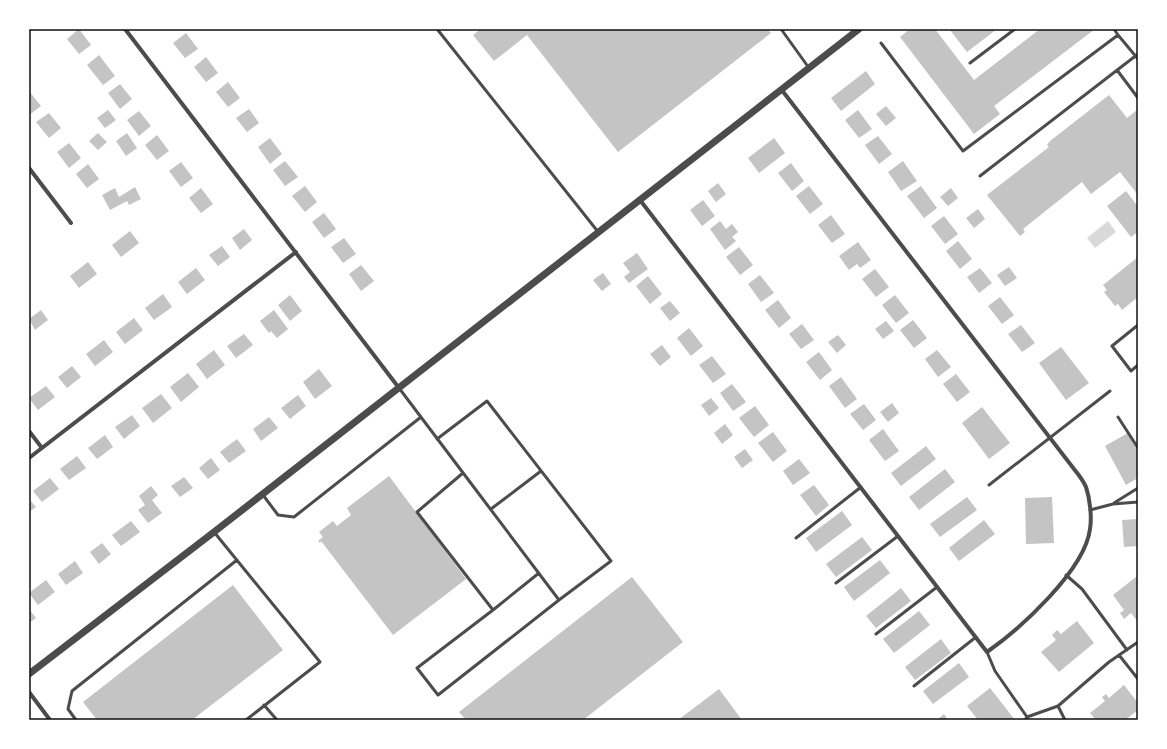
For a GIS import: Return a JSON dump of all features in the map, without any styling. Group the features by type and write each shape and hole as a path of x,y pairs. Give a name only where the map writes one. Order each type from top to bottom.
{"street":[{"path":"125,29 398,388"},
{"path":"29,674 214,532 859,29"},
{"path":"640,200 987,652 1010,636 1035,612 1080,556 1090,530 1090,510 1086,487 1050,437 781,89"},
{"path":"29,168 70,223"},
{"path":"29,458 296,252"},
{"path":"29,431 42,448"},
{"path":"29,692 50,720"}],"lane":[{"path":"437,29 599,232"},
{"path":"781,29 808,68"},
{"path":"970,62 1015,29"},
{"path":"980,176 1137,56 1114,29"},
{"path":"881,43 963,151 1118,35"},
{"path":"1117,70 1138,98"},
{"path":"1138,325 1112,346 1131,371 1138,366"},
{"path":"398,388 559,600"},
{"path":"989,485 1110,391"},
{"path":"437,439 487,401 611,561 438,695 417,668 539,573"},
{"path":"262,494 278,515 294,517 421,417"},
{"path":"1118,417 1138,448"},
{"path":"491,509 541,471"},
{"path":"463,473 417,512 493,610"},
{"path":"796,538 861,487"},
{"path":"1113,504 1138,488"},
{"path":"1090,510 1113,504 1138,502"},
{"path":"214,532 320,662 264,704 246,720"},
{"path":"836,583 898,536"},
{"path":"76,720 68,709 72,691 237,560"},
{"path":"1066,575 1082,589 1126,650"},
{"path":"876,634 937,587"},
{"path":"914,686 976,637"},
{"path":"987,652 995,671 1026,718 1058,706 1119,655 1138,642"},
{"path":"1119,655 1138,679"},
{"path":"264,704 277,720"},
{"path":"1058,706 1065,720"}],"shaded area":[{"path":"1108,221 1116,232 1095,248 1087,238"}],"building":[{"path":"79,29 91,45 79,54 67,39"},
{"path":"481,29 767,29 771,33 618,152 527,35 494,61 473,35"},
{"path":"910,29 935,29 974,80 1040,29 1095,29 994,106 1000,114 974,134 900,37"},
{"path":"997,29 967,52 950,30"},
{"path":"186,33 198,49 185,58 173,43"},
{"path":"99,55 115,76 103,85 87,65"},
{"path":"206,57 218,73 206,82 194,67"},
{"path":"866,71 875,84 841,111 831,98"},
{"path":"228,82 240,98 228,107 216,92"},
{"path":"120,84 132,99 120,109 108,93"},
{"path":"29,91 41,106 29,115"},
{"path":"1109,95 1127,118 1138,109 1138,195 1120,172 1091,194 1082,182 1023,229 1025,232 1020,236 987,195 1049,147 1047,145 1050,141"},
{"path":"886,106 896,118 886,126 876,114"},
{"path":"249,109 259,123 247,132 236,118"},
{"path":"108,110 116,120 105,128 97,118"},
{"path":"858,110 872,129 859,138 845,120"},
{"path":"139,111 151,126 139,136 127,120"},
{"path":"49,113 61,128 49,138 36,122"},
{"path":"98,133 107,142 98,150 89,141"},
{"path":"127,133 137,148 126,156 116,141"},
{"path":"157,135 169,151 157,160 145,145"},
{"path":"878,136 892,154 879,164 865,145"},
{"path":"270,138 282,154 270,164 258,147"},
{"path":"774,138 785,153 759,173 748,158"},
{"path":"69,143 81,158 69,168 57,152"},
{"path":"285,161 298,177 285,186 273,170"},
{"path":"903,161 917,181 901,191 888,172"},
{"path":"181,162 193,178 181,187 169,171"},
{"path":"791,163 804,181 792,191 778,173"},
{"path":"88,164 99,179 87,188 76,174"},
{"path":"718,183 726,194 716,202 708,191"},
{"path":"305,186 317,202 305,212 292,196"},
{"path":"809,186 823,204 810,214 796,196"},
{"path":"921,186 937,208 924,218 907,196"},
{"path":"135,187 141,199 129,205 127,201 110,210 102,195 115,188 119,197"},
{"path":"201,188 213,204 201,213 189,198"},
{"path":"951,188 958,198 948,206 940,197"},
{"path":"1126,191 1136,204 1138,203 1138,232 1131,237 1107,206"},
{"path":"703,200 715,216 702,226 690,210"},
{"path":"978,209 985,219 974,228 966,218"},
{"path":"324,213 336,229 324,238 312,222"},
{"path":"831,215 845,234 832,243 818,225"},
{"path":"944,216 958,234 945,244 931,226"},
{"path":"720,221 726,229 732,224 738,232 732,237 736,241 725,250 710,229"},
{"path":"244,229 252,240 240,250 232,238"},
{"path":"130,231 139,243 121,257 112,245"},
{"path":"344,238 356,254 343,263 331,247"},
{"path":"958,241 972,259 960,269 946,251"},
{"path":"858,242 871,260 860,268 857,264 849,270 839,256"},
{"path":"222,246 230,257 218,266 209,255"},
{"path":"739,247 753,265 740,275 726,257"},
{"path":"637,253 648,269 629,283 624,277 630,272 623,263"},
{"path":"1138,257 1138,297 1122,310 1118,304 1115,306 1104,292 1107,290 1103,285"},
{"path":"88,262 97,274 79,288 70,276"},
{"path":"361,265 374,281 361,291 349,274"},
{"path":"1009,267 1017,278 1005,286 997,275"},
{"path":"196,268 205,280 187,294 178,282"},
{"path":"980,268 992,283 979,293 967,277"},
{"path":"875,269 889,287 876,297 862,279"},
{"path":"603,273 611,284 602,291 593,280"},
{"path":"760,275 774,293 761,302 748,284"},
{"path":"648,276 662,294 650,304 636,286"},
{"path":"163,294 172,307 154,320 145,308"},
{"path":"290,295 302,311 290,321 278,305"},
{"path":"895,295 909,313 896,323 882,305"},
{"path":"1000,297 1014,315 1002,324 988,306"},
{"path":"778,300 791,318 779,328 765,310"},
{"path":"670,301 680,313 670,321 660,308"},
{"path":"41,310 48,320 35,330 29,319"},
{"path":"274,310 288,329 277,338 271,331 269,333 260,321"},
{"path":"134,318 143,330 125,344 116,332"},
{"path":"913,320 927,338 914,348 900,330"},
{"path":"886,321 894,331 883,339 875,329"},
{"path":"802,324 814,340 801,349 789,334"},
{"path":"1021,325 1035,343 1022,352 1008,334"},
{"path":"689,328 703,346 691,356 677,338"},
{"path":"244,334 253,345 236,358 227,346"},
{"path":"838,335 846,345 837,353 828,342"},
{"path":"104,340 113,352 95,366 86,354"},
{"path":"662,345 671,357 660,366 650,354"},
{"path":"1061,347 1089,383 1066,400 1039,363"},
{"path":"214,350 225,365 207,379 196,364"},
{"path":"937,350 951,367 938,377 925,359"},
{"path":"819,352 832,370 820,380 806,362"},
{"path":"712,356 726,374 713,383 699,365"},
{"path":"72,366 81,377 67,388 58,377"},
{"path":"319,369 332,386 315,399 303,382"},
{"path":"188,373 199,387 181,402 170,387"},
{"path":"956,374 970,392 957,402 943,384"},
{"path":"841,377 857,399 845,408 829,386"},
{"path":"732,384 746,402 733,411 720,393"},
{"path":"46,386 55,397 38,410 29,398"},
{"path":"161,394 172,408 153,423 142,408"},
{"path":"298,395 306,406 290,419 281,408"},
{"path":"711,398 719,408 709,416 701,405"},
{"path":"892,403 899,413 888,422 880,412"},
{"path":"864,404 876,420 863,430 850,414"},
{"path":"755,406 769,425 754,437 739,418"},
{"path":"982,407 1010,443 989,459 962,423"},
{"path":"132,415 140,426 124,439 115,427"},
{"path":"269,417 278,428 261,441 253,429"},
{"path":"725,424 733,435 722,444 714,433"},
{"path":"883,429 899,451 885,461 869,440"},
{"path":"773,432 787,451 773,462 758,443"},
{"path":"1128,433 1138,452 1138,478 1126,485 1105,446"},
{"path":"105,435 113,447 97,459 88,448"},
{"path":"237,439 246,451 229,463 220,452"},
{"path":"926,446 936,459 901,486 891,473"},
{"path":"745,449 753,460 742,468 734,457"},
{"path":"77,456 86,468 69,480 60,469"},
{"path":"211,458 220,470 208,479 199,468"},
{"path":"799,459 810,473 793,485 783,471"},
{"path":"945,469 955,482 919,510 909,497"},
{"path":"389,476 466,579 393,635 321,541 320,543 318,541 323,537 319,532 333,521 337,526 351,515 347,508"},
{"path":"184,477 193,488 180,497 171,486"},
{"path":"50,478 59,489 42,502 33,491"},
{"path":"814,485 829,505 816,516 800,495"},
{"path":"151,486 158,495 152,500 162,513 148,523 138,510 145,505 139,496"},
{"path":"967,497 977,510 940,537 930,524"},
{"path":"1052,497 1054,543 1026,544 1025,498"},
{"path":"29,499 36,507 29,512"},
{"path":"842,511 852,525 816,552 806,538"},
{"path":"1138,519 1138,546 1124,547 1122,520"},
{"path":"984,520 995,534 959,561 949,548"},
{"path":"131,521 140,532 121,546 112,535"},
{"path":"862,537 872,550 836,577 826,564"},
{"path":"102,543 111,554 99,564 90,552"},
{"path":"880,560 890,573 854,601 844,587"},
{"path":"75,561 83,573 66,585 58,574"},
{"path":"632,577 683,642 583,720 466,720 459,712"},
{"path":"1136,577 1138,580 1138,622 1131,613 1124,619 1120,613 1124,610 1113,595"},
{"path":"46,580 55,592 38,605 29,593"},
{"path":"233,585 283,650 192,720 97,720 83,702"},
{"path":"901,588 911,601 876,628 866,616"},
{"path":"29,609 36,618 29,623"},
{"path":"919,611 930,625 894,653 883,639"},
{"path":"1077,621 1094,643 1059,672 1041,652 1056,640 1052,635 1057,630 1061,634"},
{"path":"941,639 951,653 915,680 905,667"},
{"path":"959,663 969,677 933,704 923,691"},
{"path":"1124,685 1138,703 1138,710 1125,720 1096,720 1090,713 1105,701 1102,697 1106,694 1109,698"},
{"path":"990,688 1015,720 978,720 967,706"},
{"path":"719,689 742,720 678,720"},
{"path":"944,714 948,720 937,720"}]}
